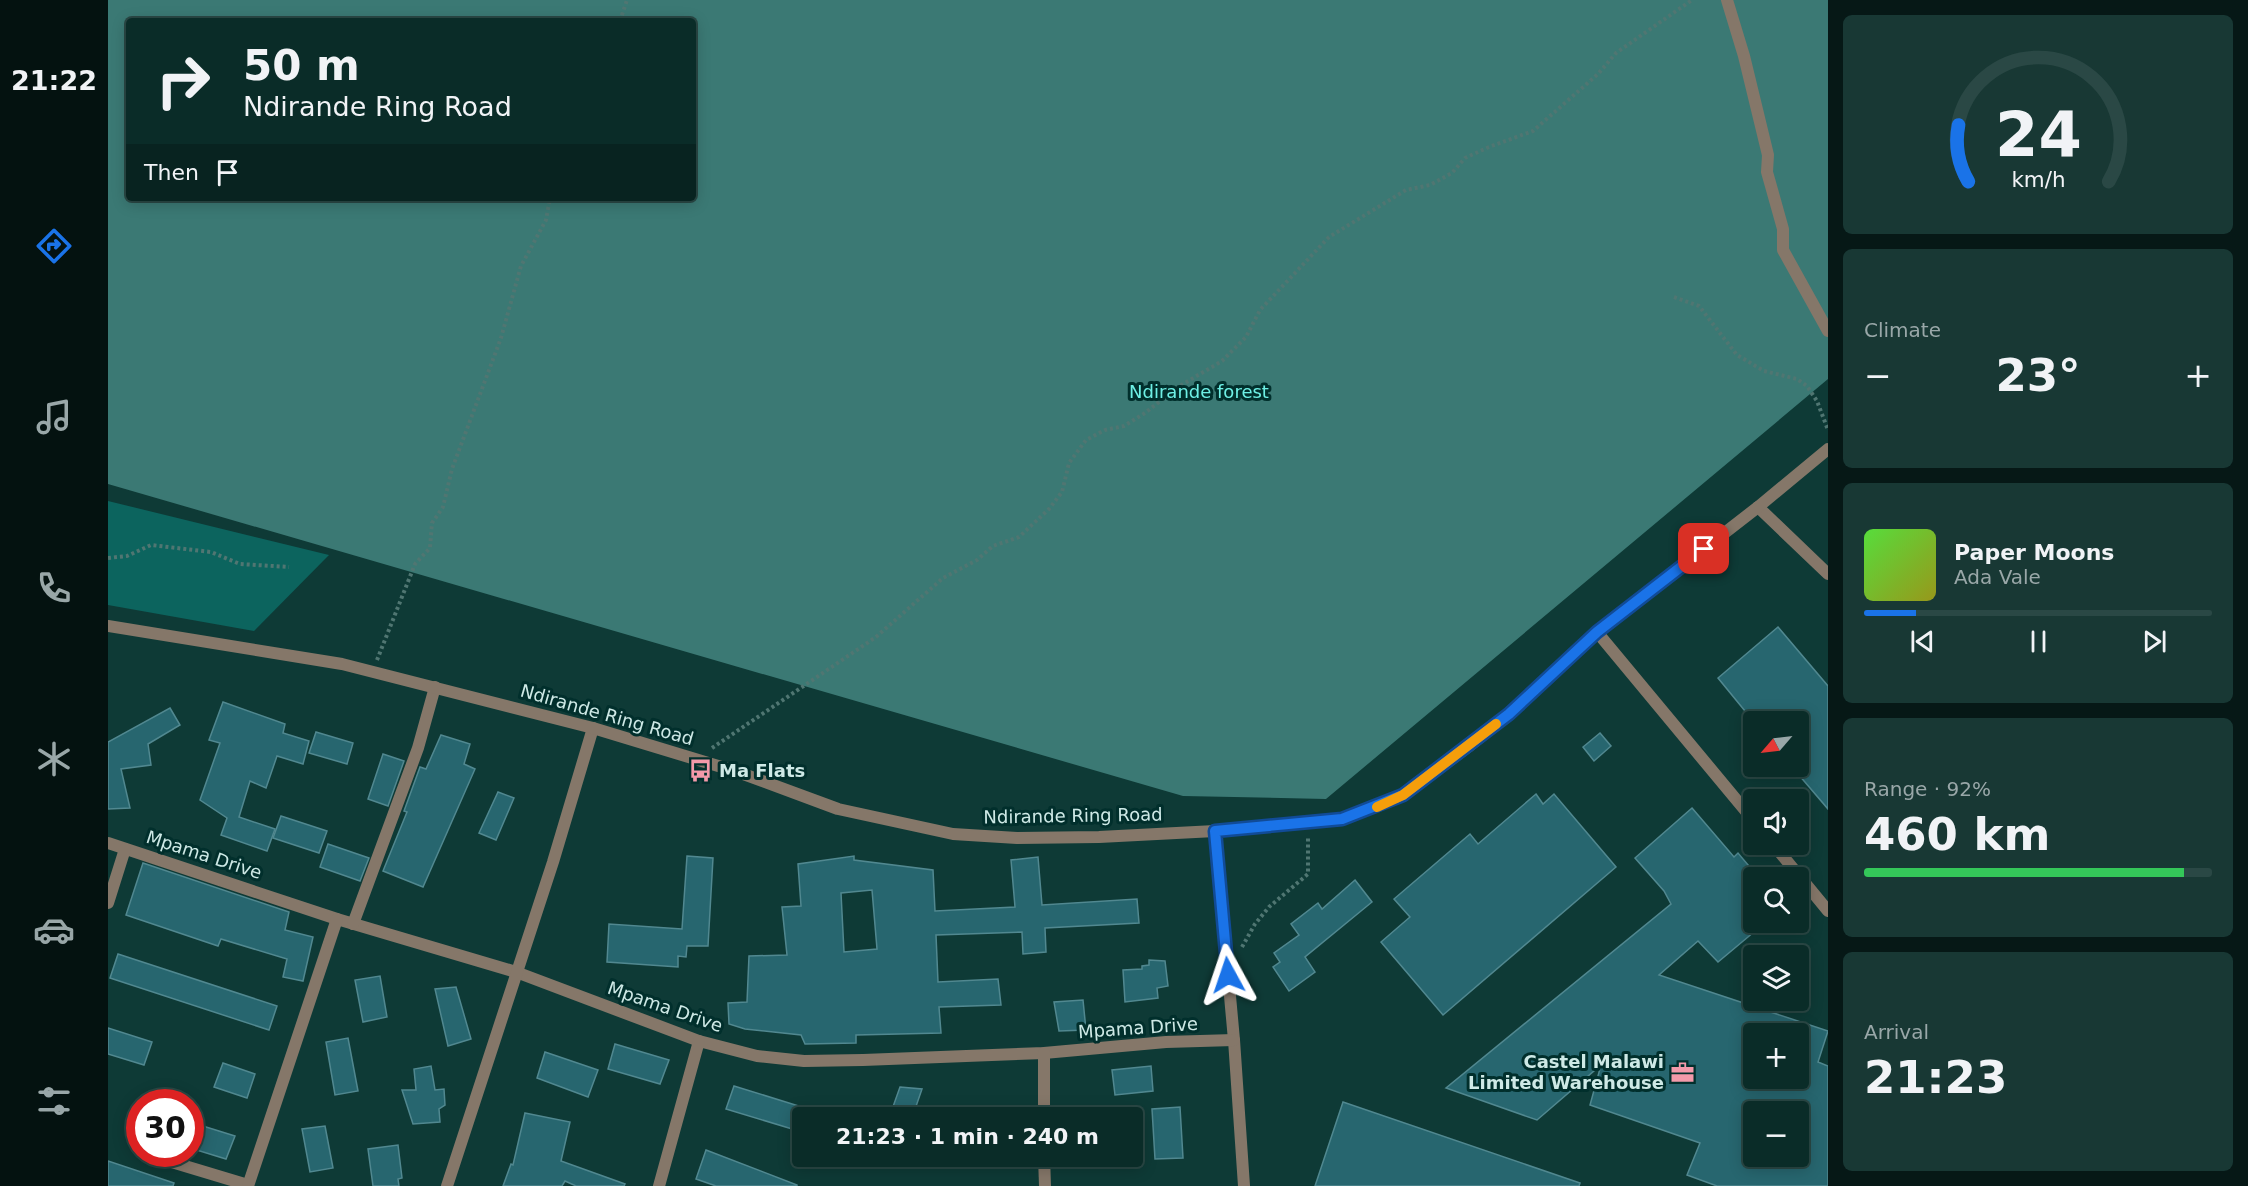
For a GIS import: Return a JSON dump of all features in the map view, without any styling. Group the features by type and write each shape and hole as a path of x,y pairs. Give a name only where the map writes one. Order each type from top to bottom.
{"street":[{"path":"1727,0 1768,155 1767,172 1783,229 1784,250 1828,331"},
{"name":"Ndirande Ring Road","path":"108,626 373,671 593,728 693,758 838,809 953,834 1053,838 1215,831 1342,819 1403,795 1509,714 1597,632 1758,507 1828,449"},
{"path":"1758,507 1828,574"},
{"path":"1597,632 1743,808"},
{"path":"353,924 417,748 435,687"},
{"path":"447,1186 593,728"},
{"path":"1215,831 1234,1040 1244,1186"},
{"name":"Mpama Drive","path":"108,843 337,919 516,972 699,1041 757,1056 804,1061 1044,1053 1166,1042 1234,1040"},
{"path":"108,903 125,849"},
{"path":"1782,855 1828,911"},
{"path":"188,1167 248,1185 337,919"},
{"path":"659,1186 699,1041"},
{"path":"1044,1053 1044,1107"},
{"path":"1044,1167 1045,1186"}],"path":[{"path":"622,18 627,0"},
{"path":"693,758 727,740 780,700 851,655 876,637 943,578 977,560 993,546 1018,537 1049,509 1062,492 1069,463 1086,440 1105,430 1124,426 1178,387 1222,361 1246,337 1268,302 1329,237 1406,190 1430,186 1452,173 1465,158 1533,132 1598,74 1616,53 1692,0"},
{"path":"373,671 415,564 430,548 432,523 444,507 452,470 501,338 521,266 546,220 549,201"},
{"path":"1674,297 1699,306 1737,355 1764,370 1797,379 1807,386 1817,401 1828,430"},
{"path":"108,558 128,556 151,545 211,552 240,564 289,567"},
{"path":"1228,975 1255,924 1276,901 1308,874 1306,822"}],"shaded area":[{"path":"108,501 329,555 254,631 108,605"}],"green space":[{"name":"Ndirande forest","path":"108,0 1828,0 1828,379 1326,799 1183,796 108,484"}],"building":[{"path":"1778,627 1828,686 1828,809 1801,777 1809,777 1809,711 1745,711 1718,678"},
{"path":"223,702 285,724 283,733 309,741 303,764 277,756 266,788 250,781 239,817 275,829 267,851 221,835 227,818 200,800 220,743 209,740"},
{"path":"170,708 180,725 148,744 151,765 121,769 130,808 108,809 108,742"},
{"path":"316,732 353,743 347,764 309,753"},
{"path":"1600,733 1611,746 1594,761 1583,747"},
{"path":"441,735 470,744 464,764 475,769 423,887 383,871 407,812 404,811 420,767 426,769"},
{"path":"383,754 404,761 388,806 368,799"},
{"path":"498,792 514,798 496,840 479,833"},
{"path":"1536,794 1543,804 1554,794 1616,867 1443,1015 1381,942 1410,917 1394,899 1470,834 1478,844"},
{"path":"1692,808 1734,857 1738,853 1750,867 1743,867 1743,933 1753,933 1718,962 1698,941 1659,975 1743,1003 1743,1011 1768,1011 1804,1023 1743,1023 1743,1089 1809,1089 1809,1025 1828,1031 1818,1062 1828,1066 1828,1186 1717,1186 1687,1175 1700,1143 1590,1105 1601,1065 1537,1120 1446,1088 1671,904 1664,891 1635,858"},
{"path":"281,816 327,831 319,853 273,838"},
{"path":"328,844 369,858 360,881 320,867"},
{"path":"687,856 713,858 708,946 687,946 686,957 678,956 678,967 607,962 609,924 682,929"},
{"path":"854,856 854,860 933,870 935,911 1015,907 1011,860 1038,857 1042,905 1137,899 1139,923 1045,928 1046,952 1023,954 1022,932 936,935 938,982 998,979 1001,1005 939,1007 941,1033 856,1035 856,1043 805,1044 801,1035 745,1029 729,1024 728,1003 747,1002 749,956 787,955 782,907 801,906 798,864","holes":["872,890 877,949 844,952 841,893"]},
{"path":"143,863 289,912 285,930 313,937 303,981 283,977 287,959 221,939 218,946 126,915"},
{"path":"1355,880 1372,902 1305,957 1315,972 1289,991 1273,967 1280,962 1274,953 1299,935 1291,924 1318,903 1322,909"},
{"path":"118,954 277,1006 269,1030 110,978"},
{"path":"1149,960 1165,961 1168,986 1157,988 1158,998 1125,1002 1123,970 1142,969 1142,966 1149,965"},
{"path":"380,976 387,1017 363,1022 355,980"},
{"path":"456,987 471,1039 448,1046 435,989"},
{"path":"1083,1000 1086,1030 1059,1031 1054,1002"},
{"path":"108,1028 152,1042 144,1065 108,1054"},
{"path":"348,1038 358,1091 335,1095 326,1042"},
{"path":"615,1044 669,1060 660,1084 608,1069"},
{"path":"545,1052 598,1070 588,1097 537,1078"},
{"path":"223,1063 255,1074 247,1098 214,1087"},
{"path":"431,1066 435,1090 444,1089 445,1105 439,1109 440,1122 413,1124 402,1090 416,1090 414,1069"},
{"path":"1151,1066 1153,1091 1115,1095 1112,1070"},
{"path":"734,1086 802,1107 792,1107 792,1129 726,1109"},
{"path":"900,1087 922,1089 916,1107 893,1107"},
{"path":"1343,1102 1580,1183 1579,1186 1315,1186"},
{"path":"1180,1107 1183,1158 1155,1159 1152,1109"},
{"path":"525,1113 570,1122 561,1161 625,1184 624,1186 576,1186 565,1181 562,1186 503,1186 511,1164 513,1165"},
{"path":"204,1126 235,1136 226,1159 204,1152"},
{"path":"325,1126 333,1168 310,1172 302,1129"},
{"path":"398,1145 402,1178 398,1179 399,1186 373,1186 368,1149"},
{"path":"706,1150 797,1186 716,1186 696,1179"},
{"path":"108,1161 174,1183 173,1186 108,1186"}],"slow traffic":[{"path":"1377,807 1403,795 1496,724"}],"place":[{"name":"Ma Flats","path":"701,771"},
{"name":"Castel Malawi Limited Warehouse","path":"1682,1072"}],"route":[{"path":"1228,975 1215,831 1342,819 1403,795 1509,714 1597,632 1704,549"}]}
